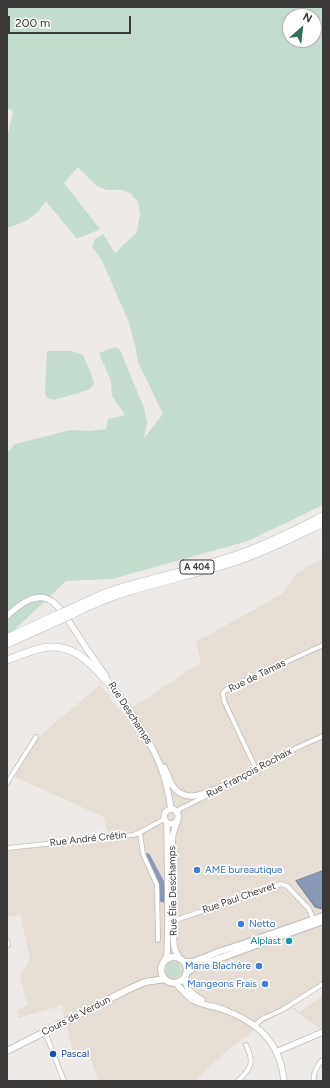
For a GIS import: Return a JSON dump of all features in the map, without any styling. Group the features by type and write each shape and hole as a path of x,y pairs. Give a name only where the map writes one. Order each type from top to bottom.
{"highway":[{"name":"A 404","path":"7,644 105,594 120,588 244,552 280,537 323,516"},
{"name":"A 404","path":"70,612 130,591 249,557 276,546 323,523"},
{"name":"A 404","path":"7,638 58,618"},
{"path":"7,660 44,648 64,648 75,652 87,660 115,690"}],"main road":[{"name":"Rue Deschamps","path":"7,616 27,600 36,598 48,600 57,606 148,739 159,762 174,810"},
{"path":"138,724 160,756 172,785 179,792 187,796 196,796 226,785"},
{"path":"174,810 179,815 177,821 172,824 166,821 164,814 174,810"},
{"name":"Rue Élie Deschamps","path":"164,961 167,956 168,921 166,821"},
{"name":"Rue Élie Deschamps","path":"177,821 172,835 173,921 175,950 182,960"},
{"path":"323,916 192,962 172,957 168,958 162,965 161,974 164,979 170,983 179,982 193,968 199,965 323,921"},
{"path":"182,960 187,969 186,986 191,992 210,1005"},
{"name":"Cours de Verdun","path":"7,1051 145,982 161,970"},
{"name":"Cours de Verdun","path":"145,982 164,979"},
{"path":"175,983 193,1000 238,1015 259,1029 276,1052 284,1081"},
{"path":"276,1052 323,1032"}],"street":[{"name":"Rue de Tamas","path":"256,769 224,701 224,693 228,689 323,645"},
{"name":"Rue François Rochaix","path":"174,810 180,809 281,755 323,736"},
{"path":"7,783 36,737"},
{"name":"Rue André Crétin","path":"7,848 133,835 140,833 153,824 166,821"},
{"path":"140,833 143,854 147,866 157,885 158,940"},
{"name":"Rue Paul Chevret","path":"173,921 281,884 287,886 309,909 313,919"},
{"path":"7,940 7,945"},
{"path":"259,1029 262,1019 282,1010 323,984"},
{"path":"45,1032 64,1081"},
{"path":"238,1081 246,1073 250,1066 251,1058 246,1046"},
{"path":"314,1081 314,1073 321,1061"}],"shaded area":[{"path":"323,558 323,986 292,1006 299,1012 323,996 323,1030 290,1007 260,1025 260,1029 255,1029 246,1038 242,1039 231,1047 195,1081 98,1081 89,1053 74,1057 62,1005 19,1018 17,1010 27,1005 20,976 30,958 20,915 7,917 7,851 110,840 104,817 15,777 35,743 43,733 100,685 123,714 201,662 196,642 282,594 297,573"}],"green space":[{"path":"7,7 323,7 323,505 248,541 112,579 66,581 7,637 7,453 15,444 70,430 89,431 106,429 108,419 125,415 112,396 111,381 99,353 115,347 120,350 144,408 147,423 144,438 163,414 138,362 128,320 102,261 92,246 95,239 103,234 115,253 137,232 140,214 138,202 130,193 121,190 107,190 97,186 78,167 64,183 100,229 77,239 46,201 38,212 26,221 7,228 7,139 13,111 7,108"},
{"path":"47,351 72,351 83,355 94,384 88,390 54,400 47,398 45,393"},
{"path":"172,962 179,964 182,972 175,978 171,978 166,973 168,965"}],"water":[{"path":"323,871 323,909 315,907 296,881"}],"waterway":[{"path":"147,857 161,883 163,899"}],"place":[{"name":"AME bureautique","path":"197,870"},
{"name":"Netto","path":"241,924"},
{"name":"Alplast","path":"289,941"},
{"name":"Marie Blachère","path":"259,966"},
{"name":"Mangeons Frais","path":"265,984"},
{"name":"Pascal","path":"53,1054"}]}
